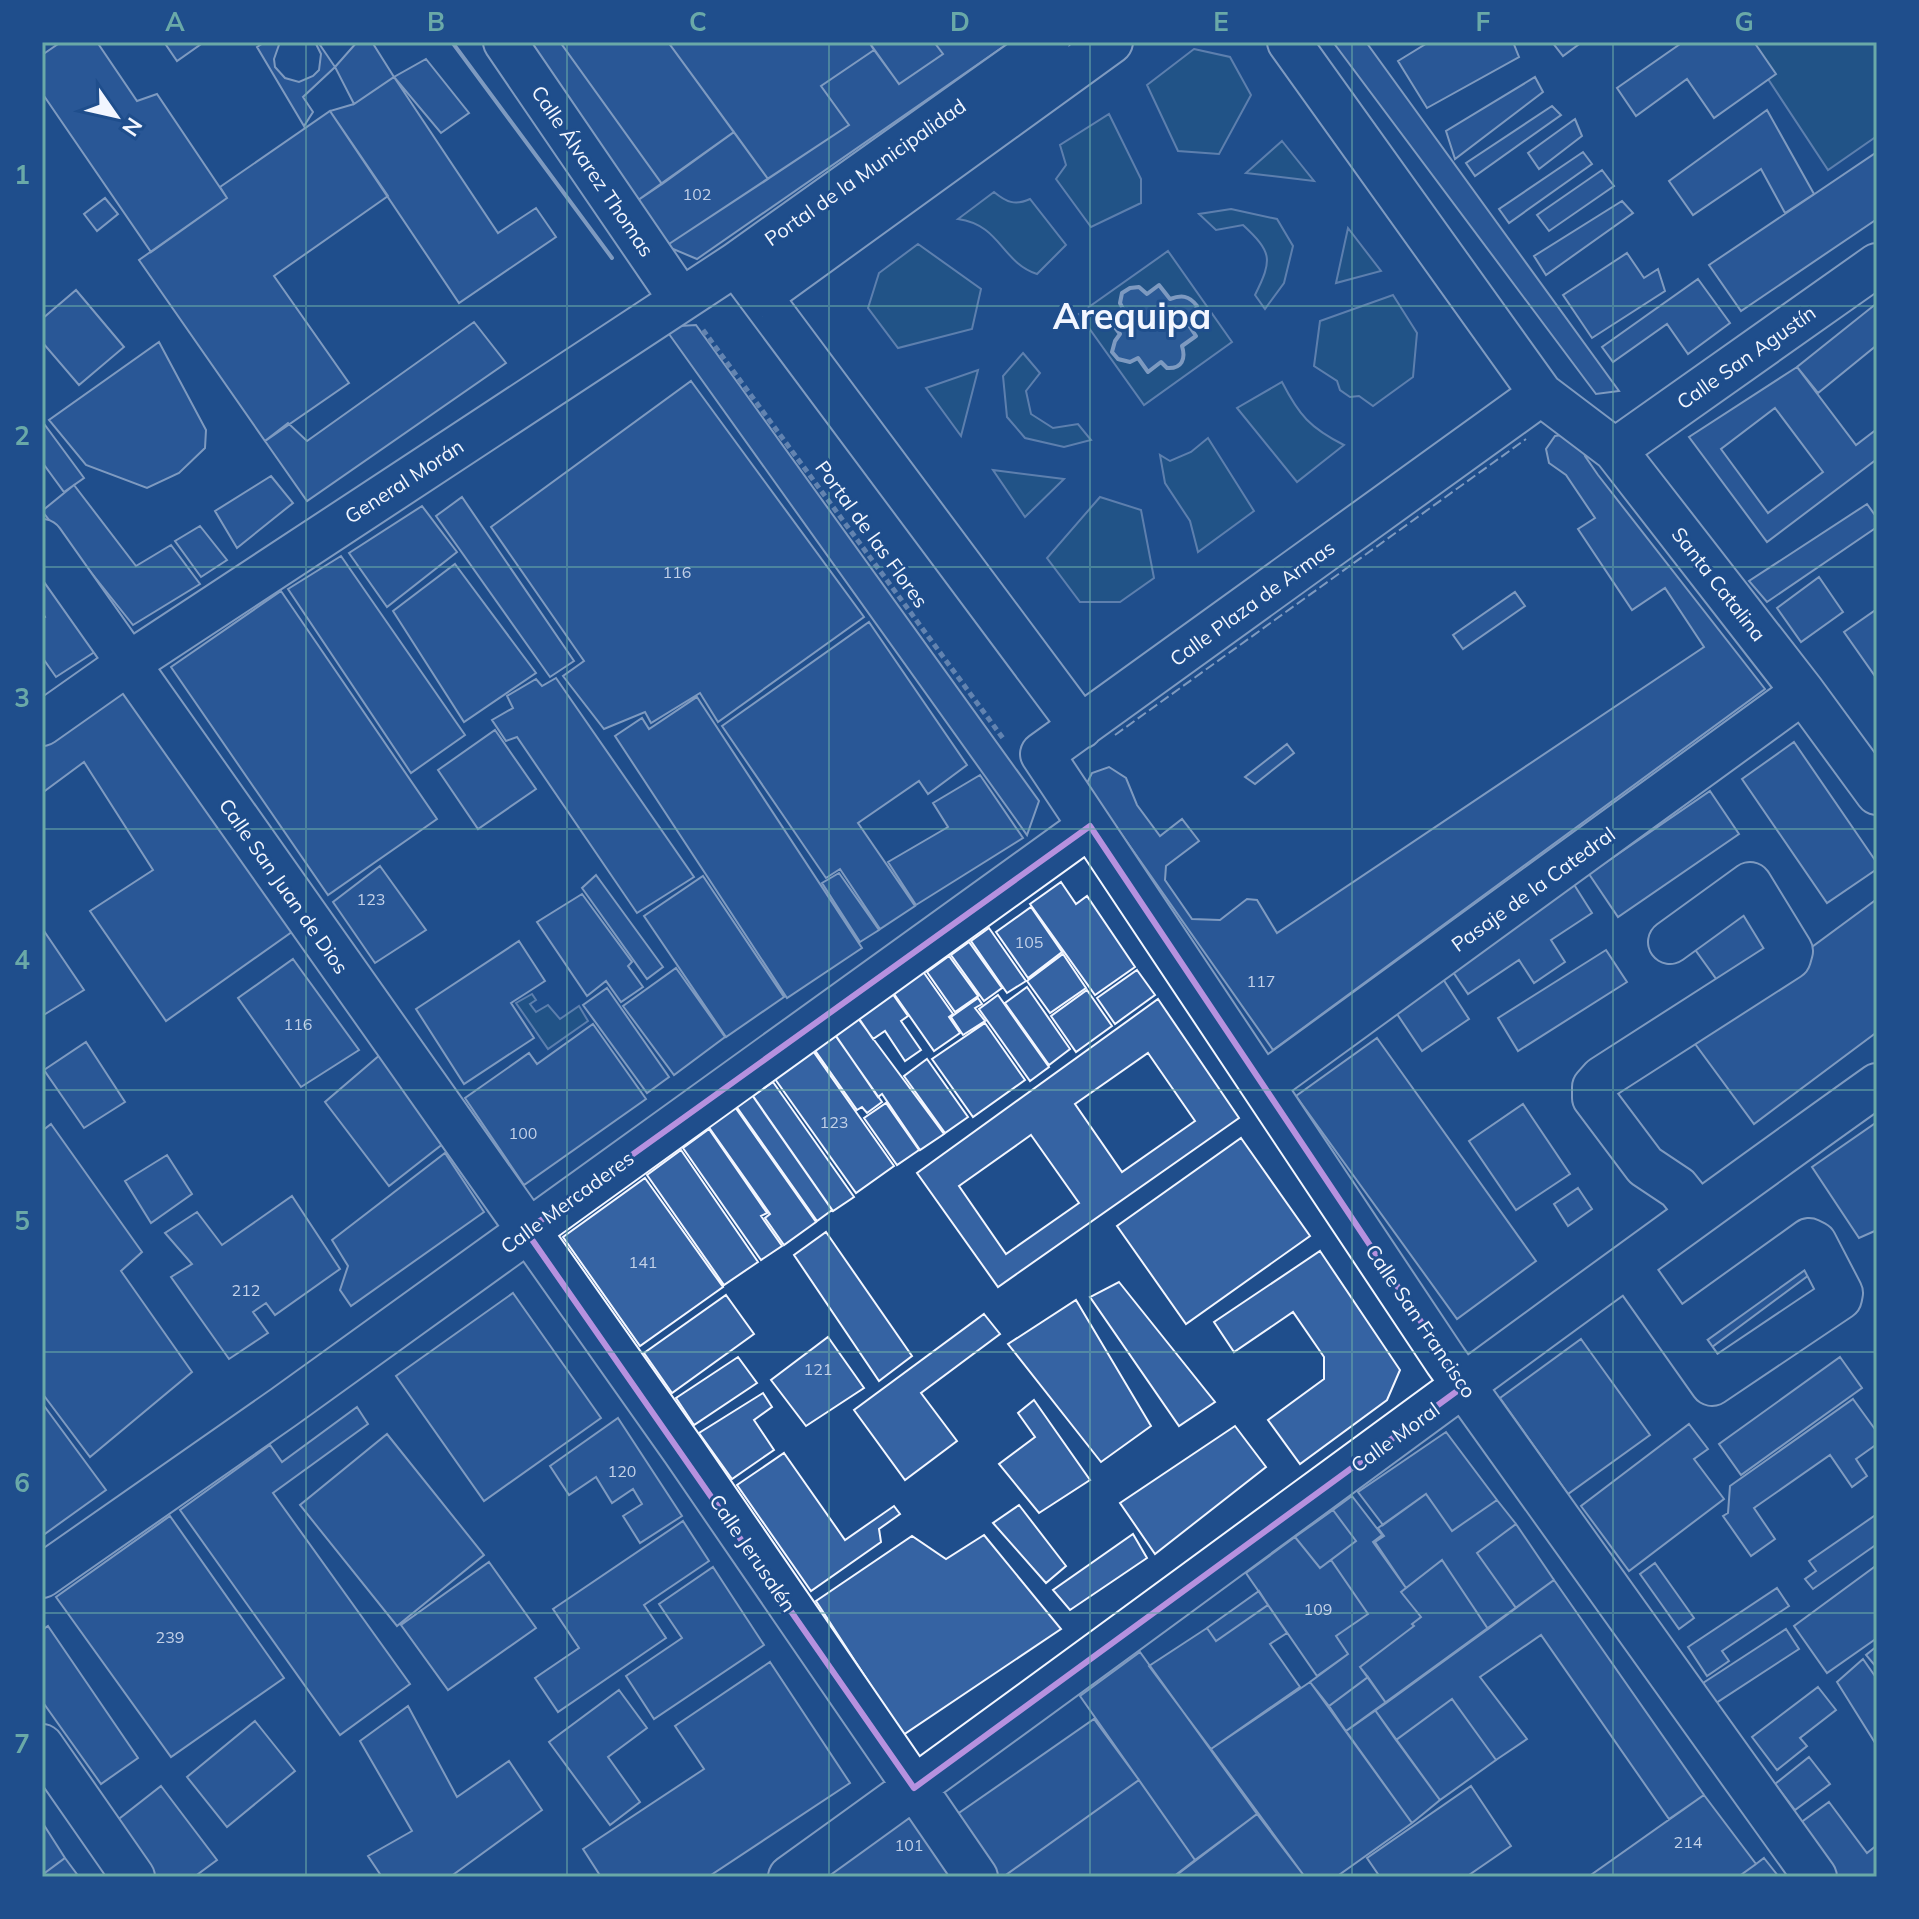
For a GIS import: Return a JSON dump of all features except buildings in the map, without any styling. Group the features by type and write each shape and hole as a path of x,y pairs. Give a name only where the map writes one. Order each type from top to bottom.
{"street":[{"name":"Calle Álvarez Thomas","path":"505,42 681,300"},
{"name":"Portal de la Municipalidad","path":"681,300 1048,42"},
{"path":"760,296 1111,42"},
{"path":"1289,42 1541,394"},
{"path":"736,264 1081,727"},
{"name":"Calle San Agustín","path":"1615,450 1877,265"},
{"name":"General Morán","path":"42,724 128,664 681,300"},
{"name":"Santa Catalina","path":"1541,394 1615,450 1803,692 1877,793"},
{"name":"Calle Plaza de Armas","path":"1042,754 1541,394"},
{"name":"Calle San Juan de Dios","path":"42,541 526,1231"},
{"name":"Pasaje de la Catedral","path":"1263,1085 1803,692"},
{"name":"Calle San Francisco","path":"1042,754 1464,1386 1815,1877"},
{"name":"Calle Mercaderes","path":"42,1576 284,1407 1090,826"},
{"path":"1670,942 1750,884 1791,951 1789,958 1602,1078 1594,1087 1594,1098 1645,1166 1678,1188 1698,1213"},
{"name":"Calle Moral","path":"790,1877 1877,1085"},
{"name":"Calle Jerusalén","path":"526,1231 684,1451 976,1877"},
{"path":"1628,1265 1678,1334"},
{"path":"42,1746 133,1877"}],"path":[{"name":"Portal de las Flores","path":"681,300 1025,768 1042,754"}],"highlighted area":[{"path":"1090,826 1464,1386 914,1788 526,1231"}],"shaded area":[{"path":"1755,42 1877,42 1877,136 1828,170 1747,47"},
{"path":"1194,49 1230,57 1251,95 1219,154 1178,151 1147,85"},
{"path":"1109,114 1141,179 1141,203 1091,227 1056,179 1066,165 1060,145"},
{"path":"1282,141 1314,181 1246,173"},
{"path":"994,192 1011,202 1030,199 1066,245 1037,274 1016,261 983,228 958,219"},
{"path":"1231,209 1277,219 1293,246 1284,283 1265,309 1255,295 1267,264 1260,242 1243,225 1216,230 1199,214"},
{"path":"1348,228 1381,271 1336,283"},
{"path":"918,244 981,289 972,329 898,348 868,308 879,273"},
{"path":"1168,251 1232,342 1144,405 1079,314"},
{"path":"1159,285 1170,299 1185,297 1197,306 1188,325 1196,336 1182,346 1183,359 1179,365 1167,368 1161,362 1148,372 1138,358 1130,362 1118,360 1112,352 1120,334 1110,321 1123,311 1120,303 1122,293 1139,287 1147,294"},
{"path":"1393,295 1417,333 1413,377 1373,406 1359,396 1350,397 1340,390 1337,381 1314,366 1320,321"},
{"path":"1023,353 1040,373 1026,391 1031,414 1053,428 1078,424 1091,440 1064,447 1025,438 1007,417 1003,376"},
{"path":"978,370 961,436 926,388"},
{"path":"1282,382 1307,420 1344,445 1297,482 1237,408"},
{"path":"1208,438 1254,511 1198,552 1190,521 1165,483 1160,455 1170,461 1191,452"},
{"path":"993,470 1064,479 1025,517"},
{"path":"1100,497 1141,510 1154,578 1120,602 1080,602 1047,558"},
{"path":"532,994 536,1000 530,1004 536,1012 548,1005 560,1019 579,1006 588,1021 548,1049 516,1003"}],"fence":[{"path":"1115,735 1526,439"}],"wall":[{"path":"452,42 612,258"},
{"path":"1159,285 1170,299 1185,297 1197,306 1188,324 1196,336 1182,346 1183,359 1179,365 1167,368 1161,362 1148,372 1138,358 1130,362 1118,359 1112,352 1120,334 1110,321 1124,311 1120,303 1122,293 1139,287 1147,294 1159,285"}],"district":[{"name":"Arequipa","path":"1132,315"}]}
